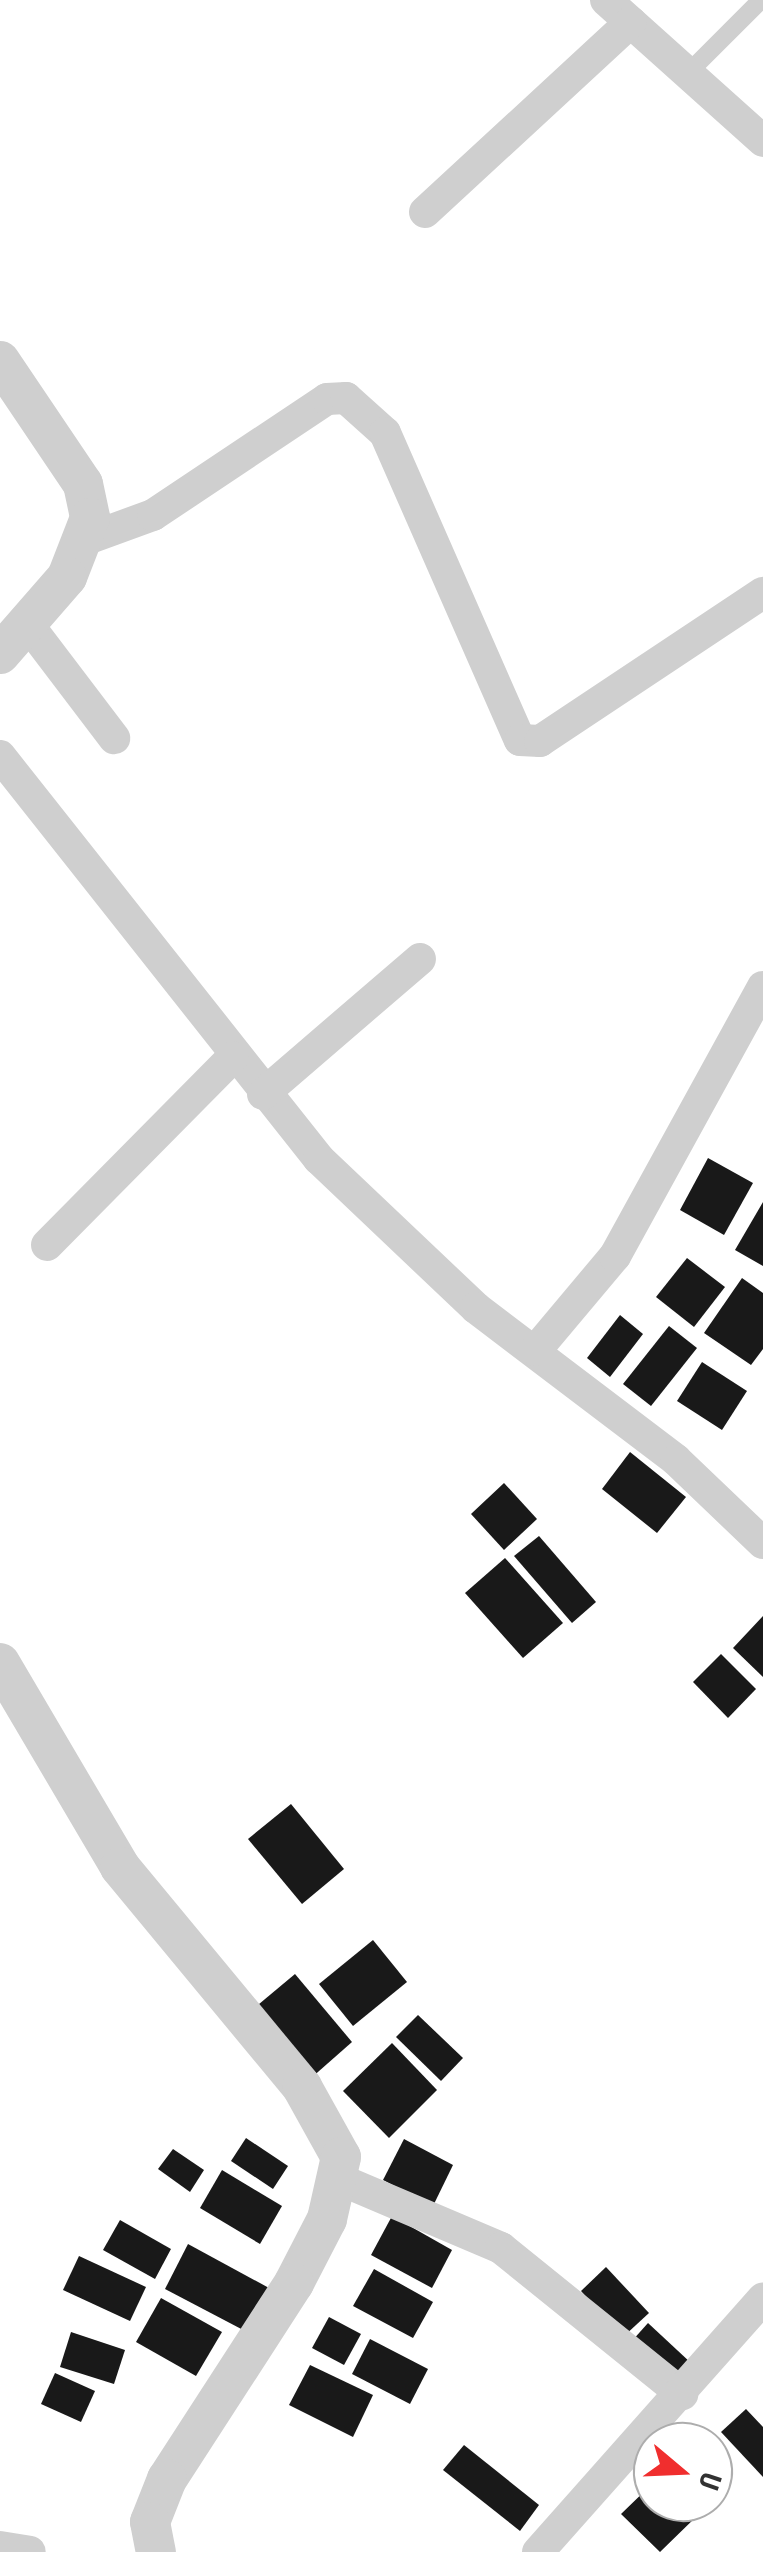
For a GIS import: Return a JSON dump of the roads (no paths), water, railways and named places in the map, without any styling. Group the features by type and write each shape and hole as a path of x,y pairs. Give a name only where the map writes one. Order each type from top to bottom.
{"street":[{"path":"606,0 763,142"},
{"path":"425,212 631,22"},
{"path":"0,361 83,484 86,539"},
{"path":"0,654 86,539 153,515 328,400 346,398 385,433 520,740 540,740 763,592"},
{"path":"26,622 114,738"},
{"path":"0,756 263,1094 404,1242 676,1460 763,1543"},
{"path":"263,1094 420,959"},
{"path":"536,1350 615,1256 763,987"},
{"path":"47,1246 233,1057"},
{"path":"0,1664 120,1867 332,2130 341,2180 294,2284 167,2479 150,2522 156,2552"},
{"path":"341,2180 501,2248 682,2394"},
{"path":"538,2552 763,2299"},
{"path":"0,2547 30,2552"}],"lane":[{"path":"690,72 761,0"}]}
